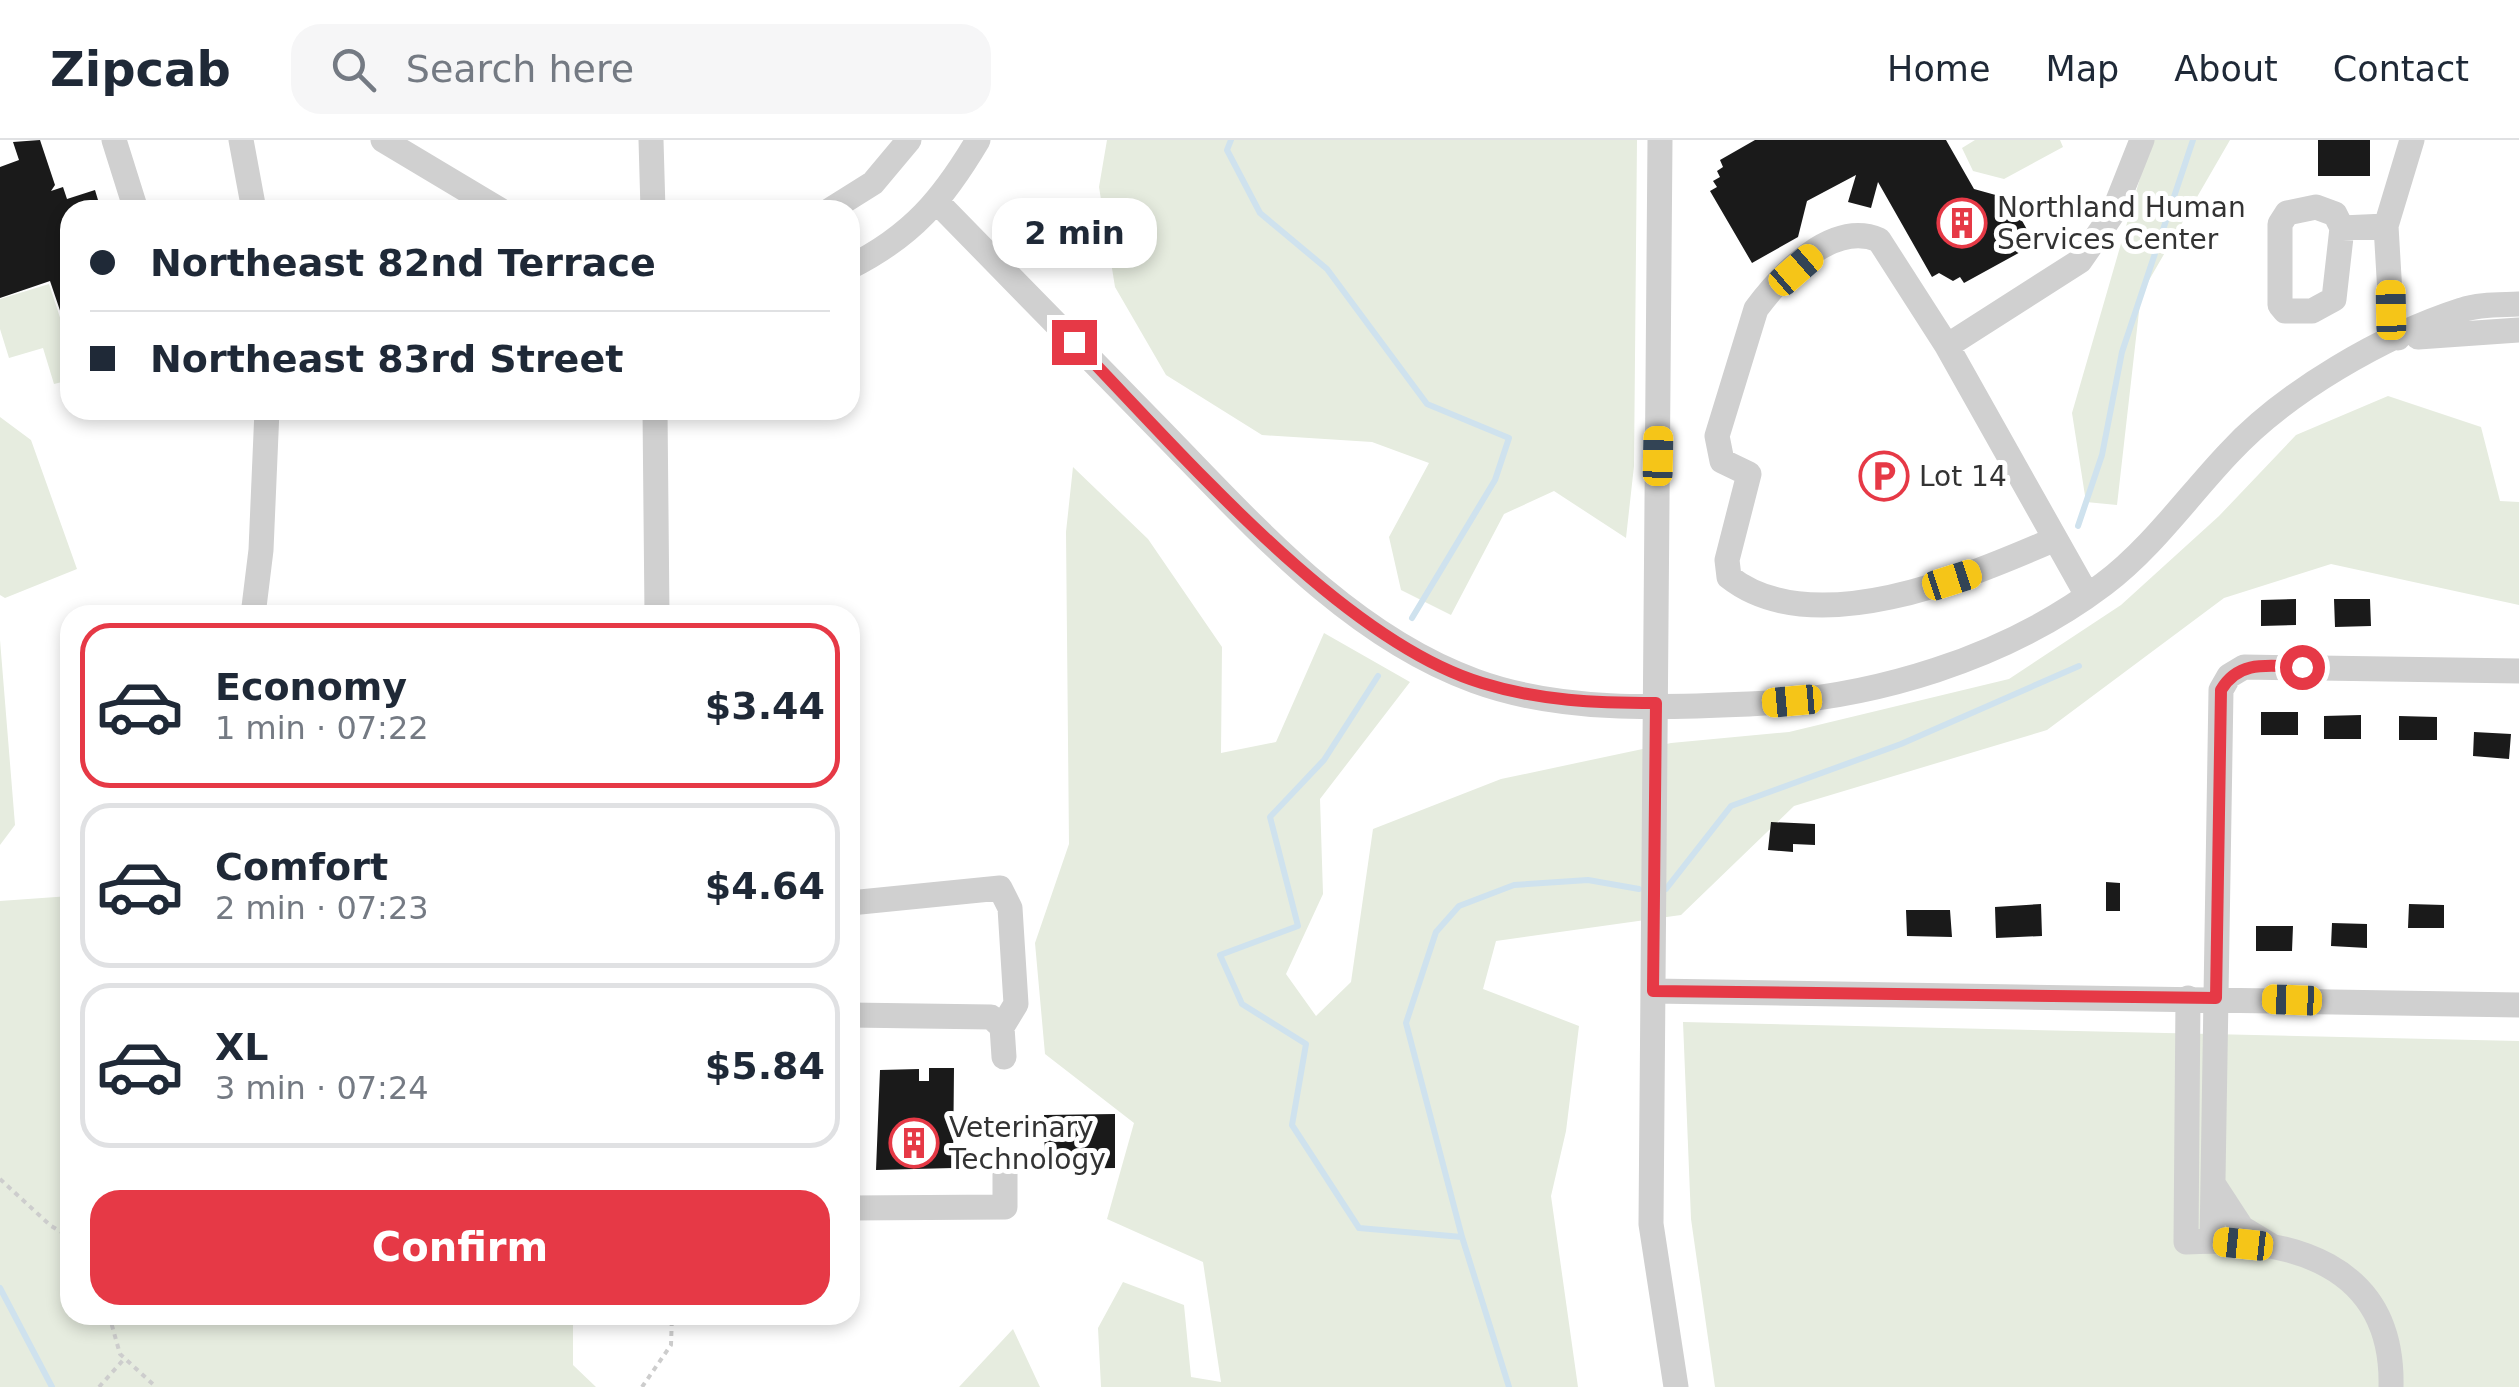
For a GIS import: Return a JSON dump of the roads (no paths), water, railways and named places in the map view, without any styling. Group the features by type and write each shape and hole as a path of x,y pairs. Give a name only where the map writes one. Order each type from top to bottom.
{"street":[{"path":"114,140 133,200"},
{"path":"240,140 252,200"},
{"path":"383,140 483,200"},
{"path":"652,140 653,200"},
{"path":"846,200 873,183 909,140"},
{"path":"860,261 908,230 938,203 978,140"},
{"path":"1660,140 1651,1224 1676,1387"},
{"path":"1947,346 2080,261 2113,212 2142,140"},
{"path":"2398,338 2391,310 2386,226 2412,140"},
{"path":"938,203 1215,487 1308,575 1380,632 1432,663 1514,692 1587,703 1709,706 1814,699 1918,677 2028,631 2106,583 2248,435 2308,386 2398,338 2466,308 2519,304"},
{"path":"2342,228 2386,226"},
{"path":"2053,540 1980,571 1872,602 1809,602 1760,596 1729,577 1727,560 1750,474 1722,461 1717,436 1756,309 1765,297 1829,240 1862,232 1879,240 1892,254 1947,346 2087,595"},
{"path":"2398,338 2519,330"},
{"path":"254,605 261,550 266,420"},
{"path":"655,420 657,605"},
{"path":"2212,1241 2221,690 2238,669 2519,671"},
{"path":"860,902 1000,888 1010,908 1016,1004 1002,1027 1004,1057"},
{"path":"1653,991 2519,1006"},
{"path":"2188,998 2186,1242 2274,1248 2324,1261 2349,1276 2368,1298 2388,1344 2391,1387"},
{"path":"860,1015 974,1014 991,1017 1002,1027"},
{"path":"860,1208 1006,1207 1005,1168"},
{"path":"2214,1185 2242,1228 2274,1248"}],"waterway":[{"path":"1231,140 1227,150 1260,213 1327,269 1427,404 1509,438 1495,480 1412,618"},
{"path":"2078,526 2102,455 2122,352 2193,140"},
{"path":"1666,889 1731,806 1901,744 2079,666"},
{"path":"1378,676 1324,760 1270,817 1298,926 1220,955 1242,1004 1306,1044 1292,1125 1359,1228 1462,1237 1509,1387"},
{"path":"1462,1237 1406,1023 1436,932 1459,906 1514,885 1588,880 1639,889"},
{"path":"0,1288 52,1387"}],"place":[{"name":"Northland Human Services Center","path":"1962,223"},
{"name":"Lot 14","path":"1884,476"},
{"name":"Veterinary Technology","path":"914,1143"}]}
